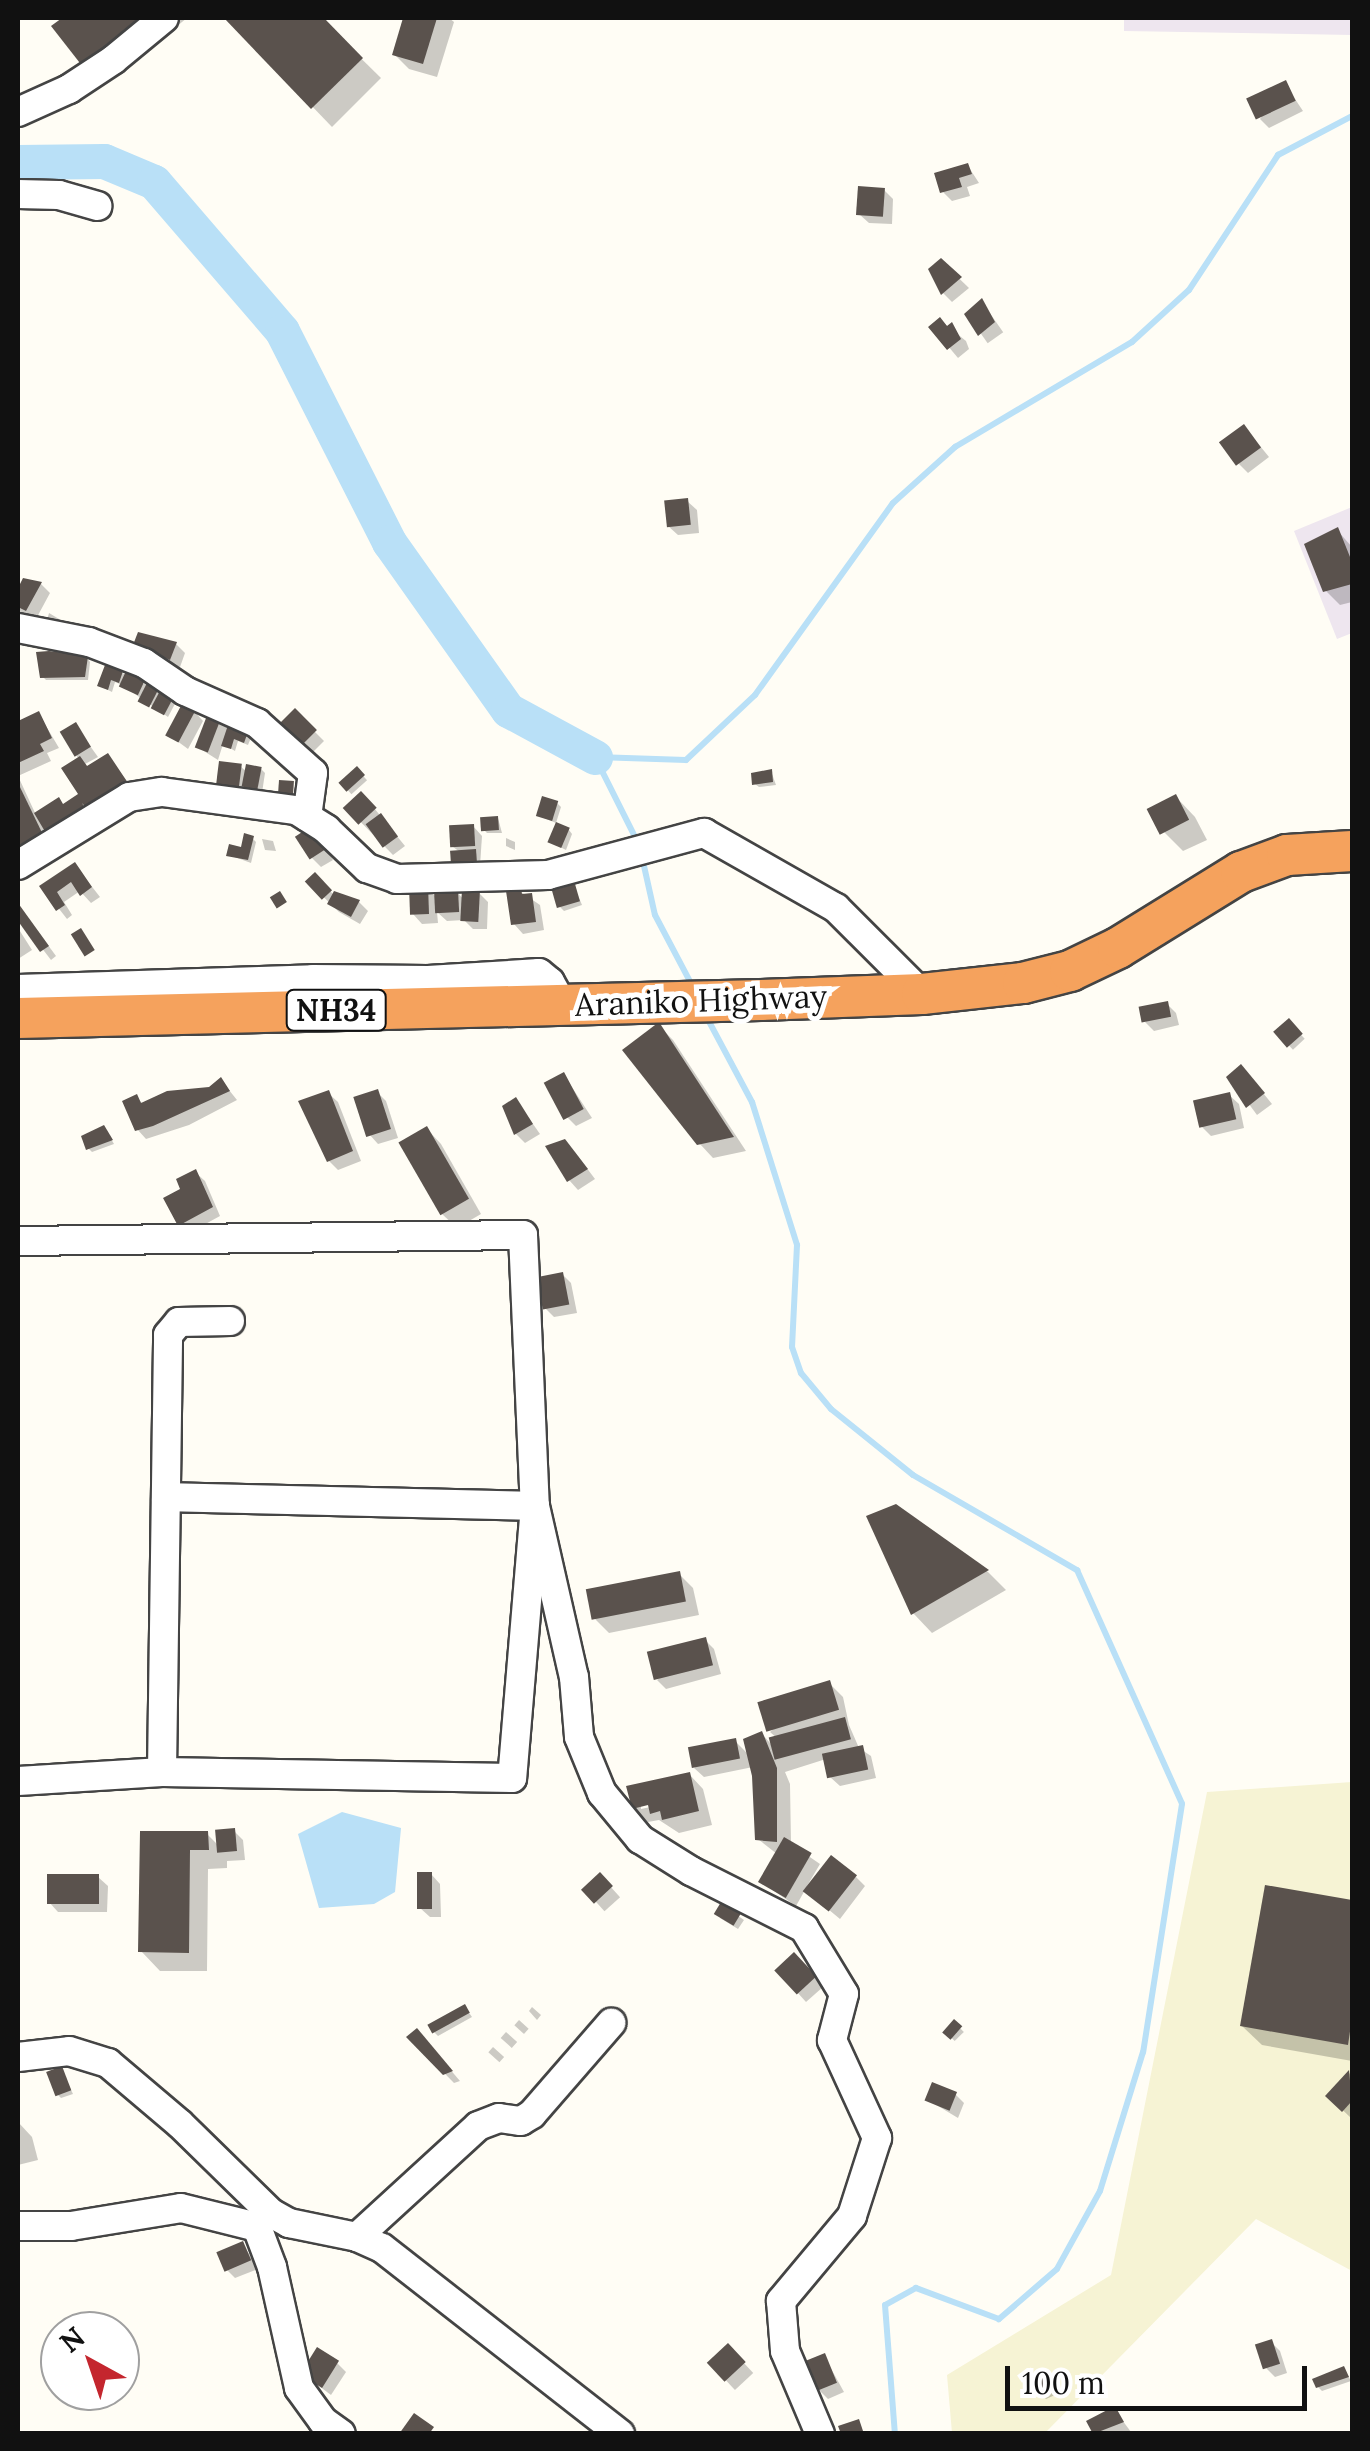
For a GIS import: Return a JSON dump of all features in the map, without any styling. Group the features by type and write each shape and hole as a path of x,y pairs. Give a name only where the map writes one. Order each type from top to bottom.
{"highway":[{"name":"Araniko Highway","path":"18,1018 760,1000 922,994 1023,983 1070,971 1118,948 1242,872 1286,855 1352,850"}],"street":[{"path":"18,112 69,89 113,60 164,18"},
{"path":"18,194 58,194 97,206"},
{"path":"18,628 90,642 144,663 185,690 257,723 313,773 307,817"},
{"path":"18,864 129,797 162,792 296,810 367,868 397,879 548,875 704,834 836,908 922,994"},
{"path":"18,989 313,978 428,980 539,973 550,982 562,1004"},
{"path":"18,1241 523,1235 536,1506 512,1778 162,1772 18,1781"},
{"path":"162,1772 168,1335 179,1322 230,1322"},
{"path":"166,1497 536,1506"},
{"path":"536,1506 574,1677 579,1737 602,1793 640,1839 691,1871 804,1928 844,1994 832,2040 877,2138 852,2216 781,2301 785,2351 820,2434"},
{"path":"357,2237 478,2126 498,2118 521,2121 532,2114 565,2071 612,2022"},
{"path":"18,2057 69,2051 108,2063 180,2124 264,2220 299,2388 323,2421 341,2434"},
{"path":"18,2226 71,2226 182,2208 357,2237 406,2264 548,2382 620,2434"}],"shaded area":[{"path":"1124,18 1352,18 1352,35 1124,31"},
{"path":"1352,507 1352,633 1337,639 1294,531"},
{"path":"1352,1782 1352,2271 1256,2219 1045,2433 952,2433 947,2375 1111,2275 1207,1792"}],"water":[{"path":"342,1812 401,1828 395,1892 374,1904 319,1908 298,1834"}],"building":[{"path":"62,18 144,18 83,67 51,26"},
{"path":"224,18 324,18 363,58 311,109"},
{"path":"403,18 437,18 423,64 392,55"},
{"path":"1286,80 1296,101 1256,119 1246,99"},
{"path":"968,163 972,174 959,178 962,187 940,193 934,173"},
{"path":"858,186 885,188 883,217 856,215"},
{"path":"941,258 962,277 941,295 928,269"},
{"path":"982,298 995,322 978,336 964,314"},
{"path":"940,317 947,326 952,322 961,339 947,350 928,327"},
{"path":"1244,424 1261,447 1236,466 1219,442"},
{"path":"688,498 691,525 667,527 664,501"},
{"path":"1338,527 1352,562 1352,584 1323,592 1304,544"},
{"path":"23,578 42,582 26,611 20,608 18,614 18,588"},
{"path":"138,632 177,642 170,660 133,645"},
{"path":"36,652 88,656 85,677 40,678"},
{"path":"105,665 123,671 119,683 111,680 108,690 97,686"},
{"path":"126,671 145,680 138,695 119,686"},
{"path":"148,681 160,687 149,707 138,701"},
{"path":"162,687 175,694 164,715 151,708"},
{"path":"183,702 196,709 178,743 165,736"},
{"path":"295,708 317,730 300,747 278,725"},
{"path":"39,711 52,738 40,744 44,751 18,763 18,721"},
{"path":"208,713 221,718 208,753 195,748"},
{"path":"76,722 91,747 75,757 60,732"},
{"path":"229,722 249,729 244,743 234,739 231,749 221,746"},
{"path":"108,753 128,783 91,814 82,803 89,815 50,840 34,813 59,797 63,804 78,794 61,768 80,756 87,766"},
{"path":"219,761 242,764 239,789 216,786"},
{"path":"246,764 262,767 257,790 242,787"},
{"path":"357,766 365,775 346,792 338,783"},
{"path":"772,769 773,782 752,785 751,773"},
{"path":"279,780 294,781 293,795 278,794"},
{"path":"18,783 47,843 18,858"},
{"path":"361,791 377,808 358,825 343,808"},
{"path":"1176,794 1189,820 1160,835 1147,809"},
{"path":"542,796 558,801 552,821 536,816"},
{"path":"381,813 398,836 383,848 366,824"},
{"path":"498,816 499,830 481,831 480,817"},
{"path":"556,822 570,828 561,848 547,842"},
{"path":"474,824 475,846 450,847 449,825"},
{"path":"310,827 325,850 310,859 295,837"},
{"path":"244,833 254,836 248,860 226,856 229,844 241,847"},
{"path":"476,849 477,863 451,865 450,851"},
{"path":"75,862 92,887 80,896 71,882 57,892 65,905 56,911 39,886"},
{"path":"315,872 332,890 322,900 305,882"},
{"path":"575,884 580,901 557,908 552,891"},
{"path":"428,885 429,914 410,915 409,886"},
{"path":"462,889 480,890 478,922 460,921"},
{"path":"521,889 522,894 532,893 536,922 511,925 506,891"},
{"path":"458,890 459,912 435,913 434,891"},
{"path":"280,891 287,902 277,908 270,897"},
{"path":"334,891 360,900 351,917 327,904"},
{"path":"18,903 49,946 40,952 18,921"},
{"path":"81,928 95,950 85,956 71,934"},
{"path":"1168,1001 1171,1017 1142,1022 1139,1007"},
{"path":"1289,1018 1303,1034 1287,1048 1273,1032"},
{"path":"659,1022 734,1137 697,1145 622,1050"},
{"path":"1241,1064 1265,1093 1246,1108 1226,1077"},
{"path":"564,1072 584,1109 563,1120 544,1083"},
{"path":"221,1077 230,1091 135,1131 122,1101 137,1094 141,1103 167,1091 209,1087"},
{"path":"378,1089 391,1129 366,1137 353,1097"},
{"path":"329,1090 353,1151 327,1162 298,1101"},
{"path":"1230,1092 1236,1119 1199,1128 1193,1101"},
{"path":"516,1097 533,1124 514,1135 502,1106"},
{"path":"104,1125 113,1140 86,1150 81,1136"},
{"path":"427,1126 469,1199 440,1215 398,1142"},
{"path":"565,1139 588,1169 567,1182 545,1146"},
{"path":"196,1169 213,1207 178,1226 163,1198 180,1189 176,1179"},
{"path":"563,1272 569,1304 543,1310 536,1277"},
{"path":"896,1504 989,1570 911,1615 866,1516"},
{"path":"680,1571 686,1601 592,1620 586,1589"},
{"path":"706,1637 713,1665 654,1680 647,1652"},
{"path":"830,1680 839,1710 766,1732 757,1702"},
{"path":"845,1717 851,1739 775,1760 769,1737"},
{"path":"762,1731 777,1768 777,1842 755,1840 752,1776 743,1739"},
{"path":"736,1738 740,1759 692,1768 688,1747"},
{"path":"863,1745 868,1769 827,1778 822,1754"},
{"path":"690,1772 699,1811 662,1820 660,1811 650,1814 648,1805 632,1809 626,1786"},
{"path":"235,1828 237,1851 217,1853 215,1830"},
{"path":"140,1831 208,1831 209,1850 190,1850 189,1953 138,1952"},
{"path":"784,1837 812,1853 786,1898 758,1882"},
{"path":"831,1855 857,1875 829,1912 803,1891"},
{"path":"417,1872 432,1872 432,1909 417,1909"},
{"path":"600,1872 613,1886 594,1904 581,1890"},
{"path":"47,1874 99,1874 99,1904 47,1904"},
{"path":"1265,1885 1352,1900 1352,2018 1348,2045 1240,2026"},
{"path":"721,1902 741,1914 734,1926 714,1914"},
{"path":"794,1952 817,1976 797,1995 774,1970"},
{"path":"465,2004 470,2013 432,2034 427,2025"},
{"path":"954,2019 962,2026 950,2040 942,2033"},
{"path":"417,2028 453,2071 443,2075 406,2037"},
{"path":"62,2066 71,2090 55,2096 46,2072"},
{"path":"1349,2070 1352,2101 1342,2112 1325,2096"},
{"path":"932,2082 957,2092 950,2111 925,2101"},
{"path":"243,2241 251,2260 225,2272 216,2252"},
{"path":"1272,2339 1280,2364 1263,2369 1255,2345"},
{"path":"728,2343 746,2362 725,2382 707,2363"},
{"path":"317,2347 339,2361 322,2388 300,2374"},
{"path":"825,2353 837,2383 817,2391 805,2361"},
{"path":"1344,2366 1349,2377 1316,2388 1312,2379"},
{"path":"1046,2375 1053,2390 1040,2397 1032,2381"},
{"path":"1115,2406 1124,2422 1093,2434 1086,2421"},
{"path":"414,2413 434,2427 429,2434 399,2434"},
{"path":"859,2419 864,2434 841,2434 838,2426"}],"waterway":[{"path":"596,757 686,760 755,695 893,503 955,447 1132,342 1189,290 1278,155 1352,116"},
{"path":"18,162 104,161 154,182 282,331 389,542 508,710 595,757"},
{"path":"595,757 639,845"},
{"path":"642,857 655,915 694,989"},
{"path":"705,1014 752,1102 797,1245 792,1347 801,1373 831,1409 913,1475 1077,1570 1182,1804 1143,2052 1100,2191 1057,2269 999,2319 916,2288 885,2305 895,2434"}]}
